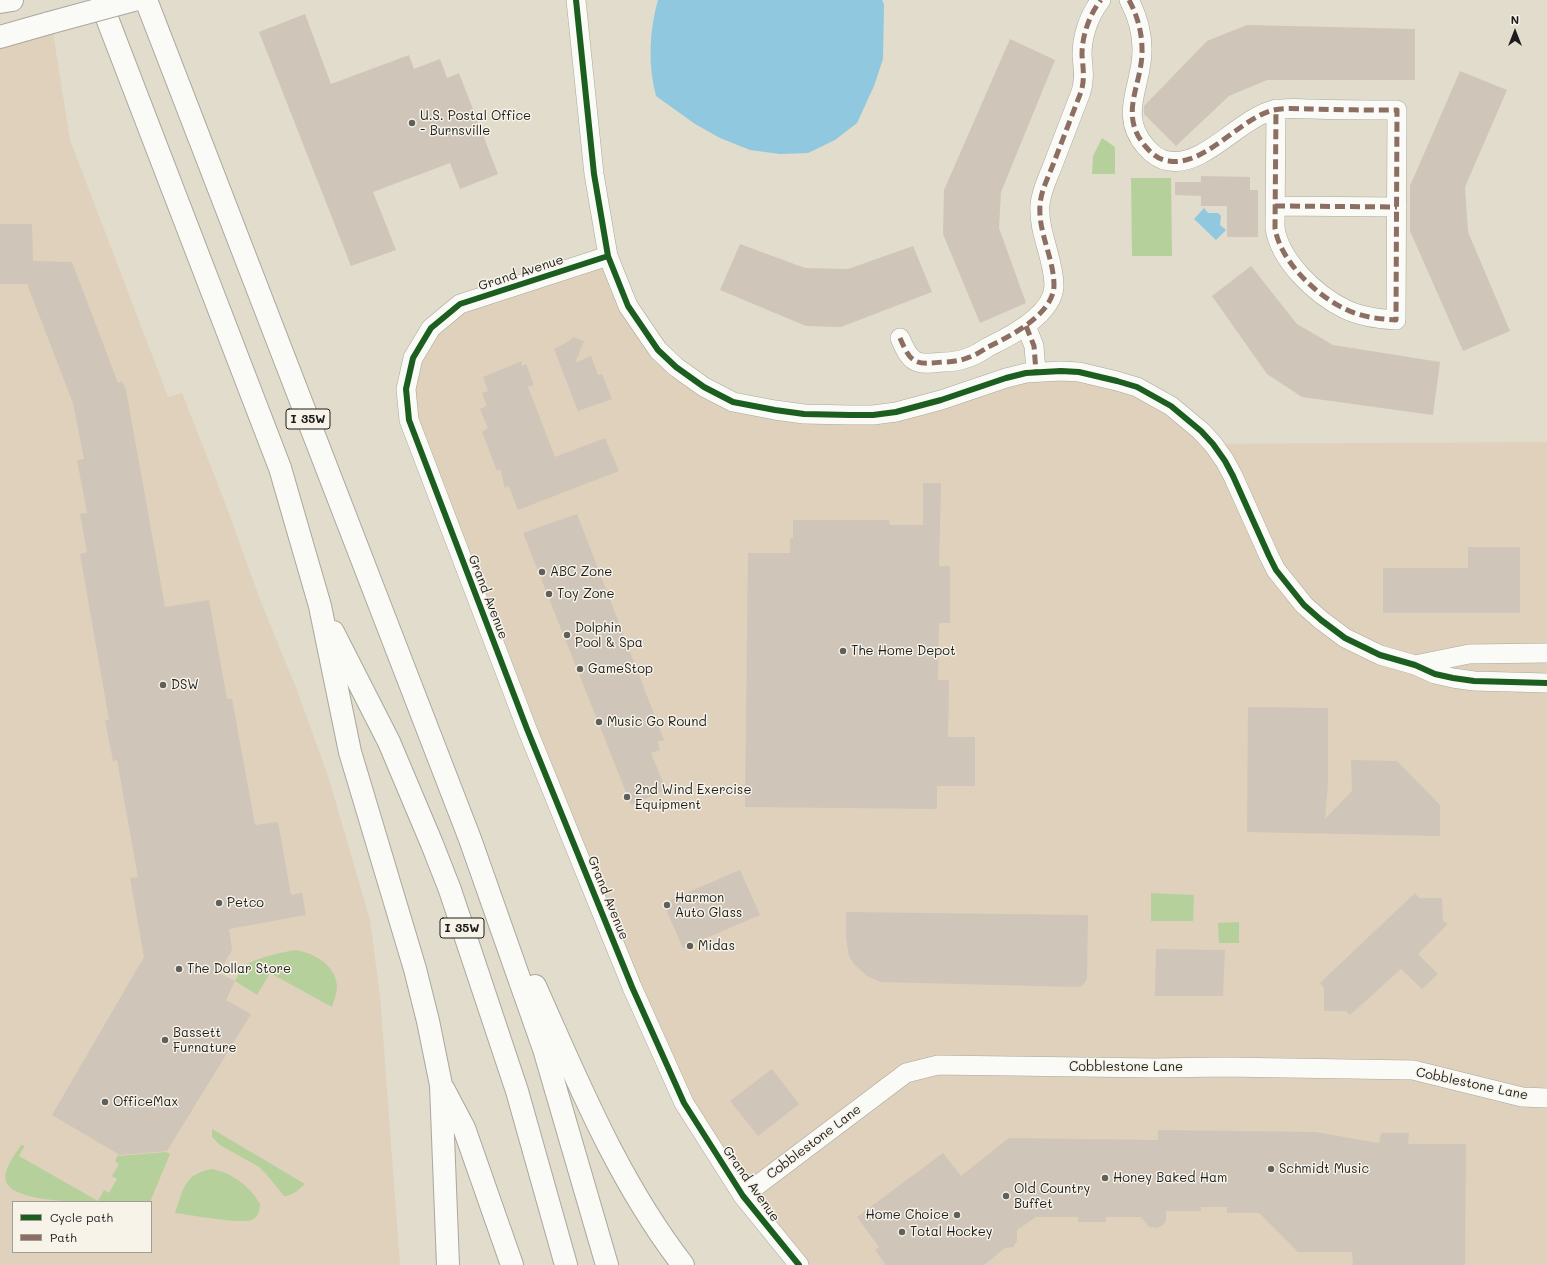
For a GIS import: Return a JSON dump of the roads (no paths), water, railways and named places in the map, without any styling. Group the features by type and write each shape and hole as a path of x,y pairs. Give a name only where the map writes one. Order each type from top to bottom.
{"main road":[{"path":"0,2 12,0"},
{"name":"I 35W","path":"100,0 280,468 320,606 389,742 450,890 517,1091 566,1265"},
{"path":"0,37 134,0"},
{"name":"I 35W","path":"146,0 470,839 544,1049 607,1265"},
{"path":"320,606 350,752 415,969 428,1021 441,1085 448,1265"},
{"path":"470,839 594,1115 628,1181 655,1225 683,1265"},
{"path":"441,1085 464,1128 512,1265"},
{"path":"628,1181 700,1265"}],"street":[{"path":"576,0 594,174 608,256 628,306 658,350 676,367 704,387 733,402 774,410 804,414 873,415 896,412 941,400 1006,378 1036,372 1079,372 1137,387 1171,406 1201,431 1225,461 1242,493 1273,563 1287,585 1304,605 1345,638 1380,655 1415,665 1435,674 1474,681 1547,683"},
{"path":"900,338 909,358 914,362 922,364 936,363 968,358 1026,326 1045,308 1053,294 1053,278 1041,225 1040,204 1044,187 1081,92 1084,78 1082,55 1085,35 1092,15 1101,0"},
{"path":"1128,0 1139,24 1142,49 1142,59 1133,97 1132,115 1137,135 1150,152 1158,158 1174,162 1193,157 1222,141 1250,120 1270,111 1276,110 1397,110 1396,320 1370,317 1345,309 1329,300 1314,288 1293,265 1281,248 1275,228 1276,110"},
{"path":"1275,206 1397,207"},
{"name":"Grand Avenue","path":"608,256 460,304 431,328 413,358 406,389 409,420 527,729 632,986 684,1103 743,1196 799,1265"},
{"path":"1026,326 1034,346 1036,372"},
{"path":"1415,665 1469,654 1547,653"},
{"name":"Cobblestone Lane","path":"743,1196 894,1081 906,1073 938,1065 1413,1070 1522,1097 1547,1098"}],"water":[{"path":"658,0 882,0 884,4 883,59 874,86 857,123 835,140 808,153 780,154 750,150 720,138 695,124 656,96 653,85 651,61 651,36"},
{"path":"1204,208 1208,213 1218,213 1221,216 1220,225 1226,230 1216,240 1194,219"}],"place":[{"name":"U.S. Postal Office - Burnsville","path":"412,123"},
{"name":"ABC Zone","path":"542,572"},
{"name":"Toy Zone","path":"549,594"},
{"name":"Dolphin Pool & Spa","path":"567,635"},
{"name":"The Home Depot","path":"843,651"},
{"name":"GameStop","path":"580,669"},
{"name":"DSW","path":"163,685"},
{"name":"Music Go Round","path":"599,722"},
{"name":"2nd Wind Exercise Equipment","path":"627,797"},
{"name":"Petco","path":"219,903"},
{"name":"Harmon Auto Glass","path":"667,905"},
{"name":"Midas","path":"690,946"},
{"name":"The Dollar Store","path":"179,969"},
{"name":"Bassett Furnature","path":"165,1040"},
{"name":"OfficeMax","path":"105,1102"},
{"name":"Schmidt Music","path":"1271,1169"},
{"name":"Honey Baked Ham","path":"1105,1178"},
{"name":"Old Country Buffet","path":"1006,1196"},
{"name":"Home Choice","path":"957,1215"},
{"name":"Total Hockey","path":"902,1232"}]}
